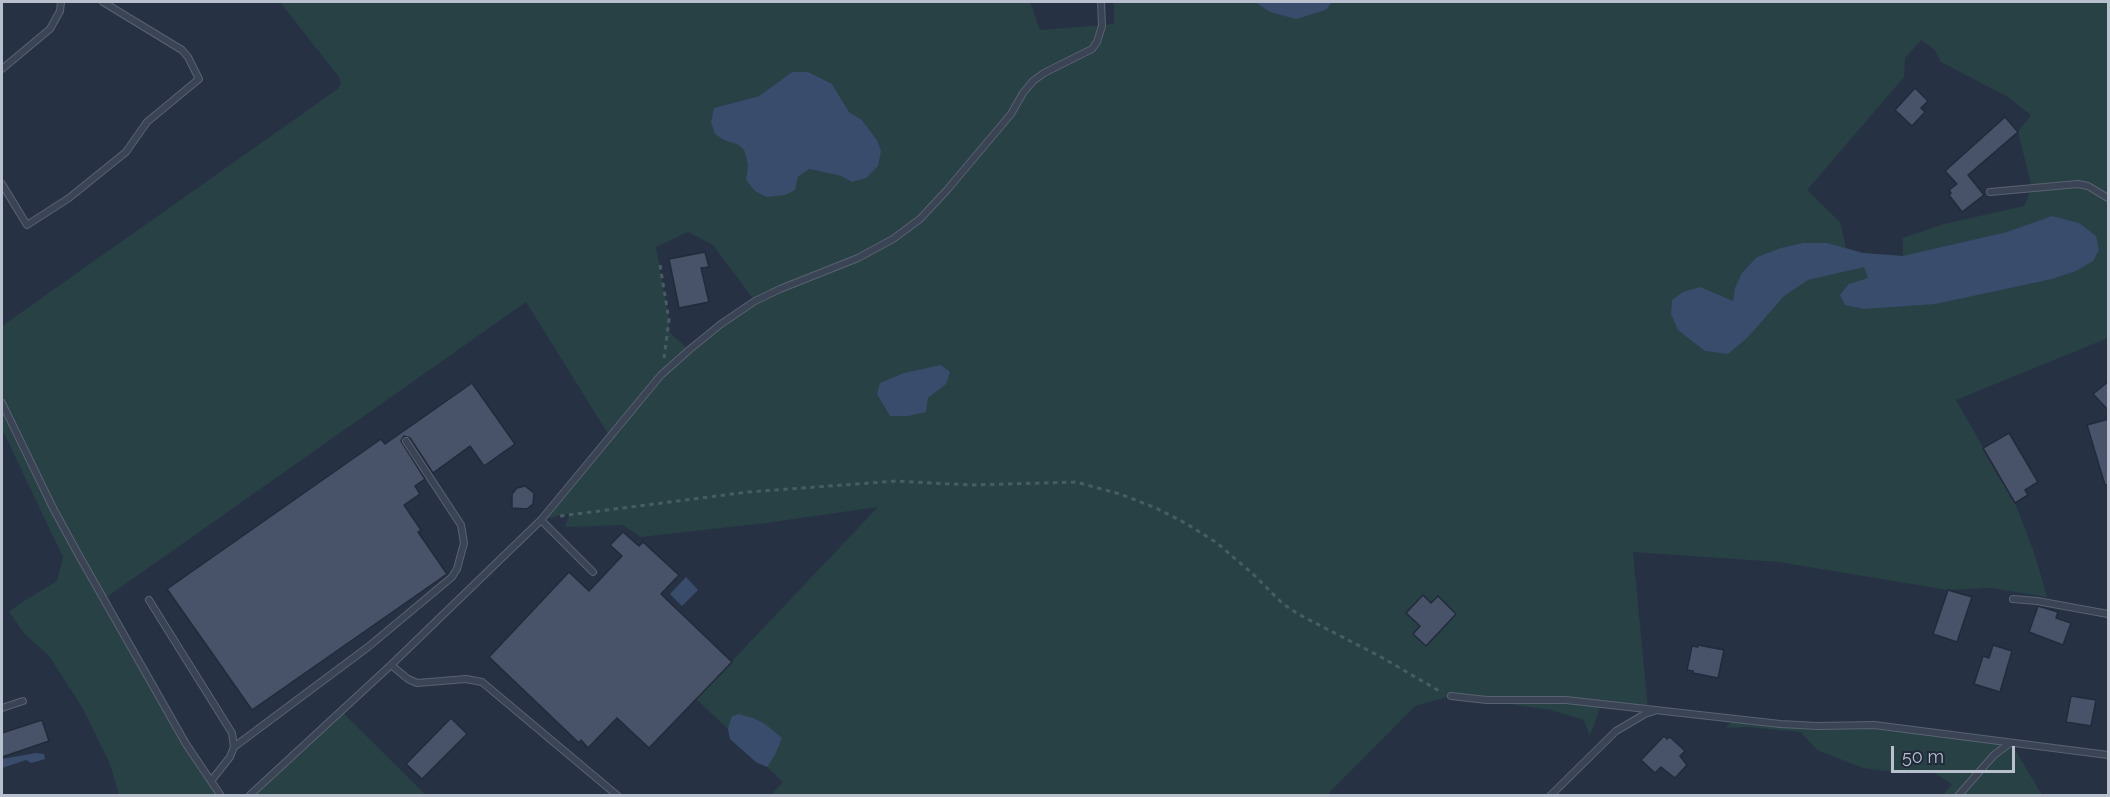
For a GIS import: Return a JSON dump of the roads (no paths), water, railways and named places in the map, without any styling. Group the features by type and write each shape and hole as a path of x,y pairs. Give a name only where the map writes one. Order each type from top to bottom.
{"lane":[{"path":"2,69 50,29 60,11 61,2"},
{"path":"2,184 27,225 69,198 126,152 147,122 199,79 182,50 103,2"},
{"path":"249,795 391,664 541,520 661,375 721,324 755,301 858,258 893,239 920,219 1011,114 1033,81 1092,49 1102,26 1101,2"},
{"path":"1990,192 2078,184 2088,186 2109,198"},
{"path":"2,403 77,552 186,744 221,795"},
{"path":"211,782 225,766 234,747 368,647 452,578 464,543 461,525 406,441"},
{"path":"541,520 593,572"},
{"path":"2013,599 2109,614"},
{"path":"148,600 225,720 232,733 234,747"},
{"path":"391,664 411,681 417,683 466,679 482,682 618,795"},
{"path":"1451,696 1486,700 1566,700 1780,724 1874,725 2109,755"},
{"path":"2,708 22,701"},
{"path":"1550,795 1616,731 1645,714 1660,710"},
{"path":"1958,795 1994,755 2011,743"}],"water":[{"path":"1255,2 1332,2 1326,10 1296,19 1270,12"},
{"path":"792,72 808,72 832,84 849,112 862,120 877,140 881,151 878,166 866,178 852,182 841,176 809,169 798,177 795,190 785,195 766,197 755,191 746,180 748,165 744,150 739,145 715,134 711,122 714,108 759,96"},
{"path":"2052,216 2079,223 2096,236 2099,250 2093,261 2076,271 2052,279 1935,304 1864,309 1845,305 1840,295 1849,284 1868,278 1864,267 1808,280 1784,296 1749,336 1728,354 1705,351 1678,330 1671,314 1672,300 1683,292 1700,287 1733,301 1735,288 1742,273 1757,257 1781,248 1803,243 1827,243 1863,253 1903,256 2007,232"},
{"path":"941,365 950,372 946,384 928,398 926,412 908,416 890,416 877,394 880,383 904,373"},
{"path":"686,577 698,590 682,606 670,594"},
{"path":"739,714 765,724 782,738 767,767 756,762 730,739 728,729 732,716"},
{"path":"36,753 44,754 45,759 31,763 26,760 2,768 2,759"}]}
